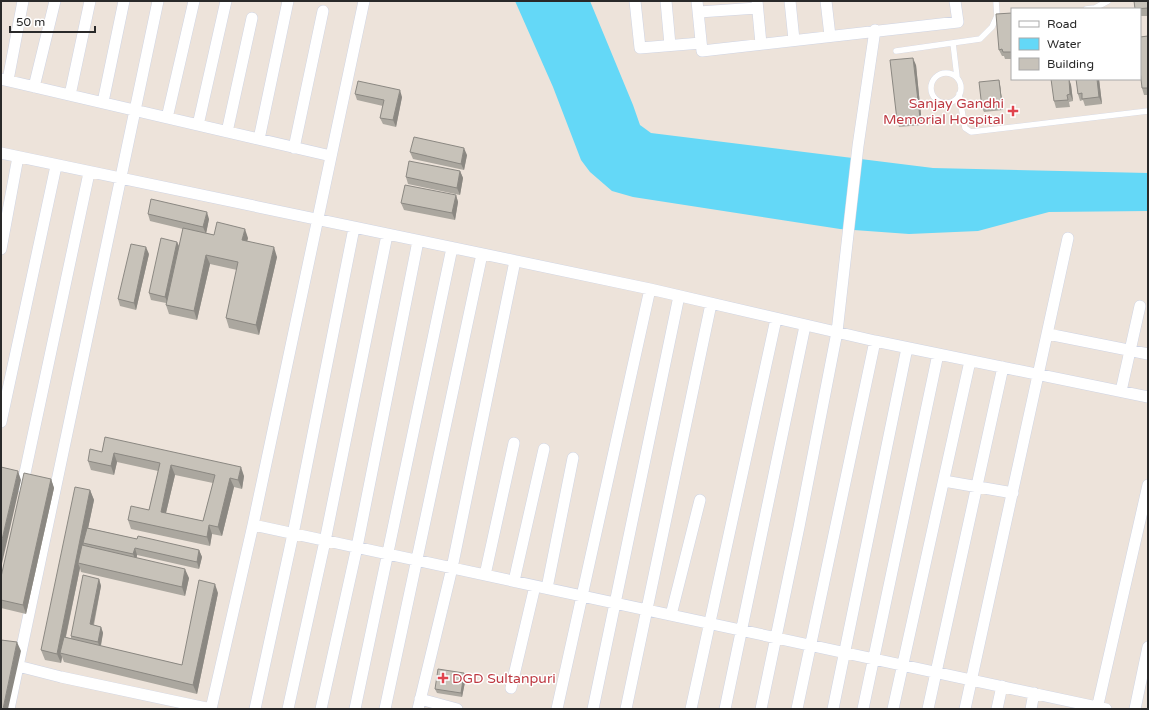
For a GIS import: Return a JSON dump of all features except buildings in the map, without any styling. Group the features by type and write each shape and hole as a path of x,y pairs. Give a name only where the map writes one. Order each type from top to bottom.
{"street":[{"path":"23,1 5,80 331,156"},
{"path":"34,86 55,1"},
{"path":"70,95 90,1"},
{"path":"103,102 124,1"},
{"path":"9,709 58,485 158,1"},
{"path":"167,118 194,1"},
{"path":"198,125 226,1"},
{"path":"259,139 288,1"},
{"path":"18,666 61,677 211,709 253,525 316,221 364,1"},
{"path":"635,1 640,48 701,43"},
{"path":"666,1 670,45"},
{"path":"698,1 702,51 875,30 958,22 955,1"},
{"path":"790,1 794,40"},
{"path":"826,1 830,36"},
{"path":"698,12 726,6 757,4 761,44"},
{"path":"294,148 323,11"},
{"path":"227,132 252,18"},
{"path":"761,709 836,332 858,146 875,30"},
{"path":"1,153 316,221 650,289 805,326 907,348 1148,397"},
{"path":"1,249 18,157"},
{"path":"1,422 56,166"},
{"path":"19,500 20,477 89,173"},
{"path":"255,709 293,534 354,228"},
{"path":"288,709 325,541 388,235"},
{"path":"965,709 1040,375 1068,238"},
{"path":"321,709 356,547 418,241"},
{"path":"355,709 452,248"},
{"path":"385,709 418,560 482,254"},
{"path":"457,709 419,704 452,568 515,261"},
{"path":"557,709 650,289"},
{"path":"593,709 679,296"},
{"path":"626,709 711,304"},
{"path":"1120,391 1131,350 1140,306"},
{"path":"691,709 776,319"},
{"path":"725,709 805,326"},
{"path":"1048,334 1148,354"},
{"path":"797,709 875,341"},
{"path":"833,709 846,653 907,348"},
{"path":"863,709 938,354"},
{"path":"893,709 970,361"},
{"path":"928,709 1003,367"},
{"path":"485,575 514,443"},
{"path":"514,581 544,449"},
{"path":"547,588 573,458"},
{"path":"20,477 58,485"},
{"path":"944,481 1013,492"},
{"path":"253,525 1034,693 1068,705 1101,708 1148,485"},
{"path":"671,615 700,500"},
{"path":"511,688 535,586"},
{"path":"1135,709 1148,647"},
{"path":"997,709 1002,686"},
{"path":"1031,709 1034,693"}],"lane":[{"path":"896,51 980,39 992,27 997,16 996,1"},
{"path":"1095,8 1108,1"},
{"path":"997,16 1005,16"},
{"path":"952,43 957,77 961,85 959,94 965,128 971,132 1148,111"},
{"path":"957,77 949,73 940,74 933,80 931,88 936,99 943,102 954,100 959,94"}],"water":[{"path":"515,1 590,1 640,125 651,133 933,168 1148,173 1148,211 1049,212 978,231 909,234 840,229 633,197 612,191 590,172 581,160 553,87"}],"place":[{"name":"Sanjay Gandhi Memorial Hospital","path":"1013,111"},
{"name":"DGD Sultanpuri","path":"443,678"}]}
